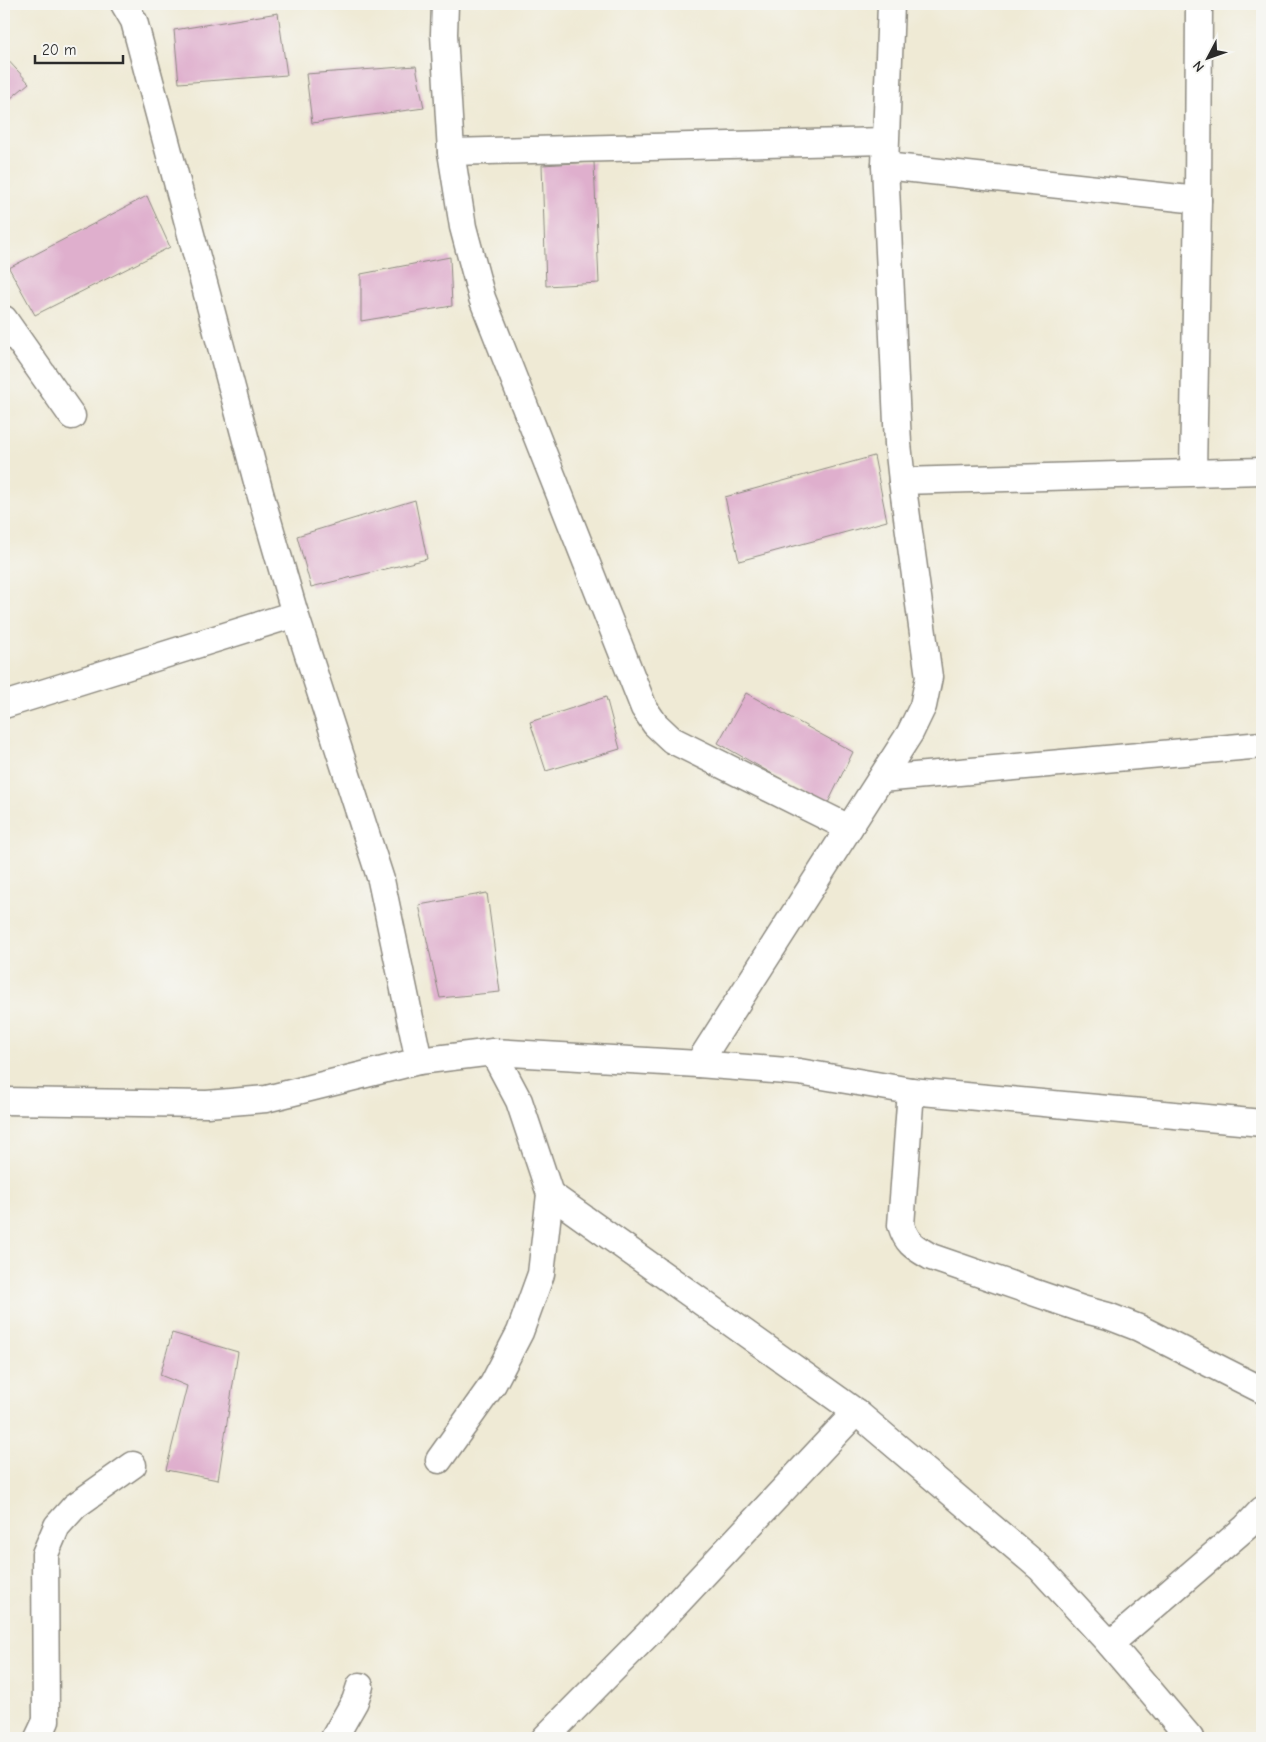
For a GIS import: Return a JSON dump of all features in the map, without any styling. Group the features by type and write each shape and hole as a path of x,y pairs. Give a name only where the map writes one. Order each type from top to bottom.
{"street":[{"path":"124,4 134,21 260,493 295,614 381,880 419,1061"},
{"path":"445,4 444,34 451,152 463,227 482,298 644,708 654,724 672,740 848,828"},
{"path":"698,1064 910,733 924,706 929,677 898,444 885,154 891,4"},
{"path":"1193,472 1198,200 1199,4"},
{"path":"451,152 885,154 1198,200"},
{"path":"4,319 72,416"},
{"path":"902,481 1262,471"},
{"path":"4,706 295,614"},
{"path":"880,778 1262,745"},
{"path":"439,1460 493,1384 520,1332 541,1274 550,1194 519,1101 493,1052"},
{"path":"4,1101 207,1104 266,1099 419,1061 493,1052 799,1072 910,1091 1262,1123"},
{"path":"910,1091 901,1225 905,1237 913,1247 930,1257 1139,1328 1262,1390"},
{"path":"550,1194 856,1412 1040,1568 1110,1644 1190,1738"},
{"path":"546,1738 650,1634 856,1412"},
{"path":"38,1738 46,1720 45,1554 57,1526 75,1506 133,1465"},
{"path":"1110,1644 1246,1527 1262,1510"},
{"path":"334,1738 355,1702 360,1686"}],"building":[{"path":"278,13 287,75 179,83 174,30"},
{"path":"4,56 29,83 4,104"},
{"path":"416,66 424,108 312,123 306,74"},
{"path":"594,162 599,283 546,286 542,165"},
{"path":"147,196 170,247 35,315 9,268"},
{"path":"450,257 452,306 361,321 361,274"},
{"path":"874,456 887,521 739,561 725,497"},
{"path":"415,500 427,559 311,587 297,536"},
{"path":"746,693 853,752 827,805 718,743"},
{"path":"606,697 620,749 546,771 530,722"},
{"path":"487,893 500,992 440,998 419,905"},
{"path":"172,1333 238,1352 218,1480 166,1470 187,1386 160,1375"}]}
